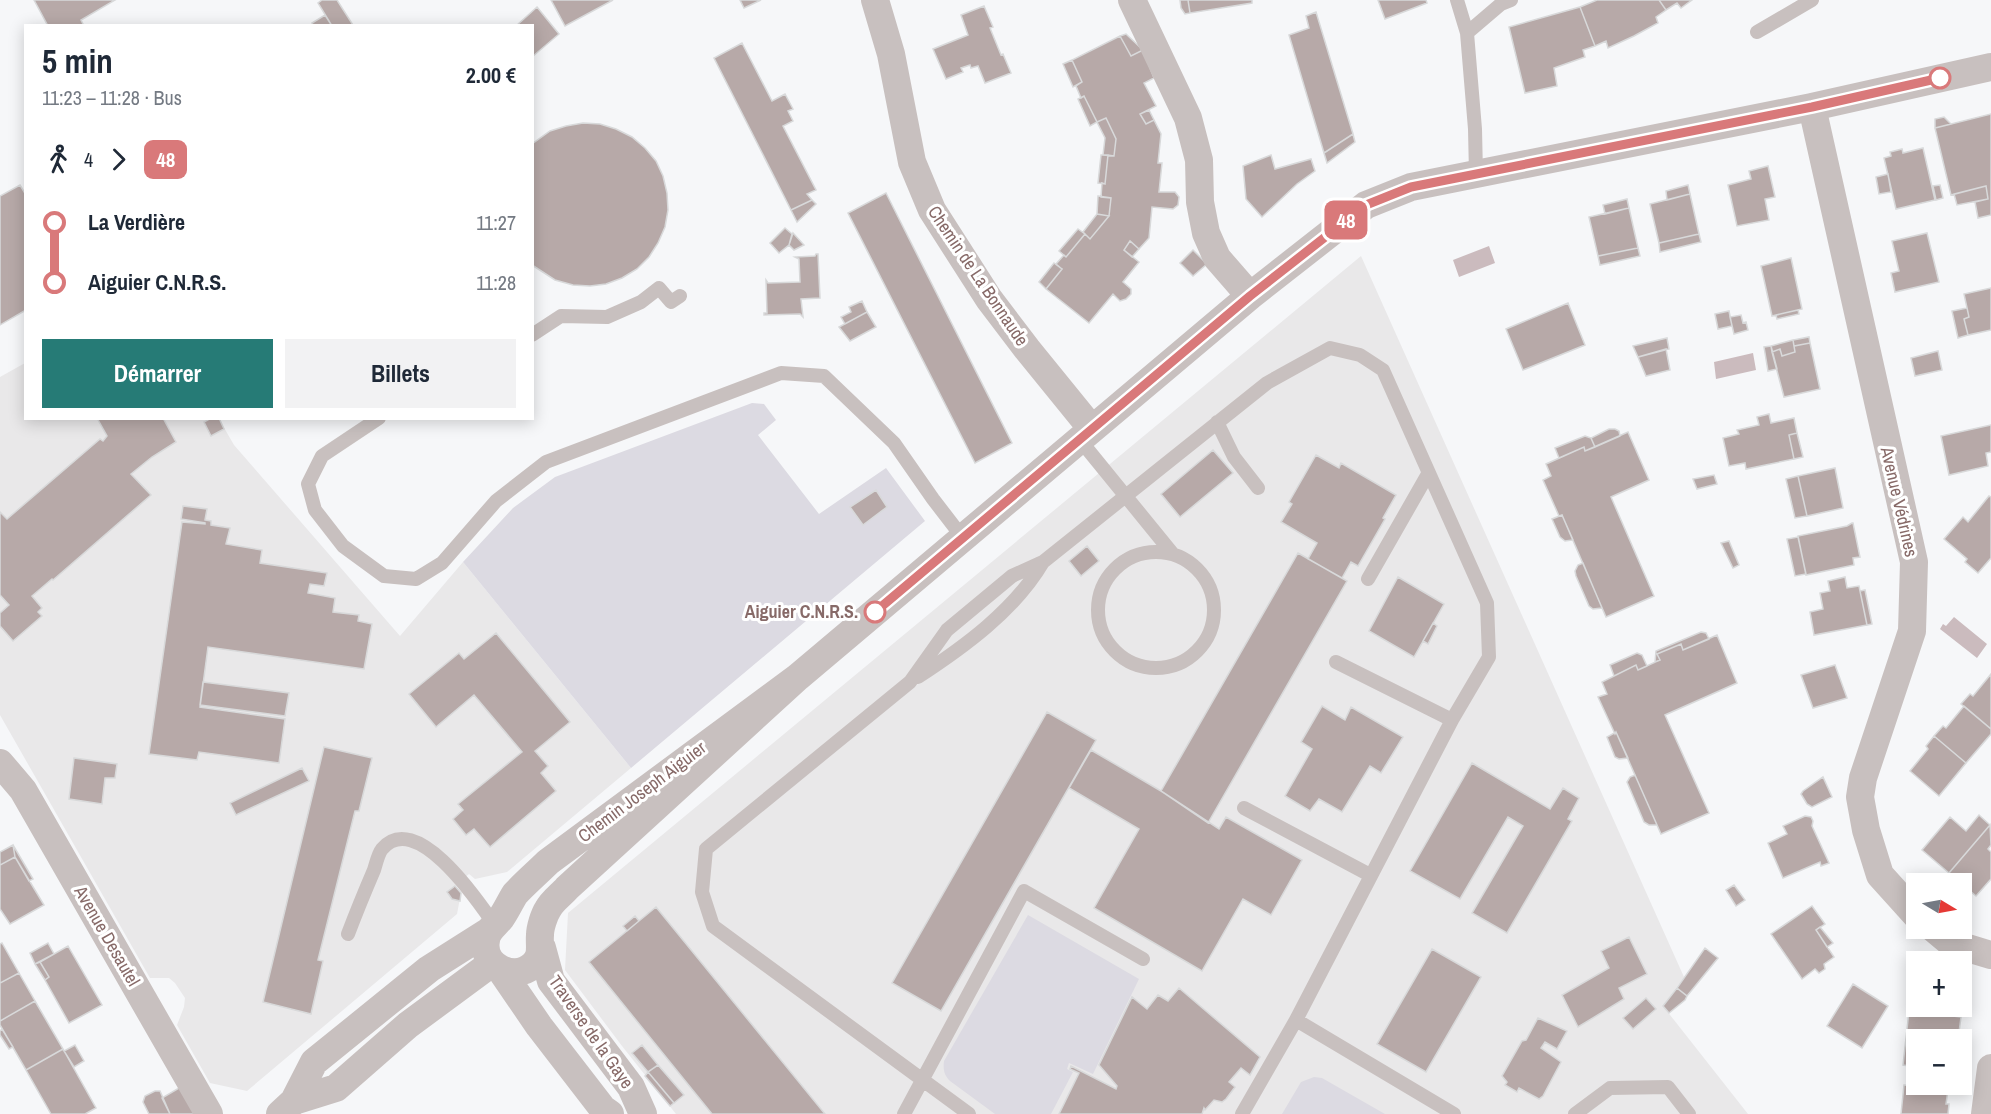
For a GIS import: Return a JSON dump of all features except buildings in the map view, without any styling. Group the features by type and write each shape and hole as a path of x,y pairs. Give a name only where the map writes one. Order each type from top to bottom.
{"street":[{"name":"Chemin de La Bonnaude","path":"875,0 891,54 912,162 932,210 989,299 1027,349 1086,435"},
{"path":"1132,0 1188,118 1199,160 1200,202 1206,233 1217,258 1250,296"},
{"name":"Chemin Joseph Aiguier","path":"290,1109 336,1088 408,1025 496,966 510,973 521,972 531,967 538,958 548,908 798,677 1250,296 1366,205 1411,187 1812,107 1991,67"},
{"name":"Avenue Védrines","path":"1812,107 1914,562 1912,631 1863,778 1860,797 1866,830 1880,875 1906,904"},
{"name":"Chemin Joseph Aiguier","path":"290,1109 314,1062 429,969 494,925 516,894 548,862 798,677"},
{"name":"Avenue Desautel","path":"0,763 23,790 209,1114"},
{"path":"496,966 487,953 485,942 494,925 515,916 530,921 541,941"},
{"path":"1946,939 1951,943 1991,955"},
{"name":"Traverse de la Gaye","path":"541,941 551,981 631,1087 643,1114"},
{"name":"Traverse de la Gaye","path":"496,966 539,1026 603,1109 610,1114"},
{"path":"1985,1114 1991,1068"}],"lane":[{"path":"1457,0 1467,33 1475,129 1476,174"},
{"path":"1467,33 1501,4 1511,0"},
{"path":"1756,33 1812,0"},
{"path":"534,334 561,316 608,317 641,302 659,288 671,302 680,296"},
{"path":"910,682 947,630 1012,576 1043,562 1267,383 1330,348 1360,354 1383,370 1487,603 1490,657 1452,720 1296,1020 1242,1114"},
{"path":"376,420 322,456 308,484 315,510 343,546 384,576 416,579 442,563 496,501 546,462 781,373 824,376 894,443 963,538"},
{"path":"1217,422 1234,457 1258,488"},
{"path":"1086,435 1124,496 1172,553 1193,564 1206,579 1214,599 1214,620 1207,639 1194,655 1176,665 1156,669 1136,665 1118,655 1105,639 1098,620 1099,596 1108,574 1126,559 1149,551 1172,553"},
{"path":"1368,579 1428,474"},
{"path":"969,1114 712,926 702,892 706,849 910,682 960,647 1007,608 1024,591 1043,562"},
{"path":"1336,662 1452,720"},
{"path":"1244,808 1370,875"},
{"path":"348,934 382,850 394,840 406,840 425,847 442,861 464,882 494,925"},
{"path":"904,1114 1024,891 1143,959"},
{"path":"1296,1020 1454,1114"},
{"path":"1575,1114 1610,1088 1668,1087 1689,1114"}],"shaded area":[{"path":"1489,246 1495,263 1459,277 1453,260"},
{"path":"1361,256 1684,977 1663,1006 1748,1114 676,1114 565,970 568,913"},
{"path":"1753,353 1756,370 1716,379 1714,362"},
{"path":"24,364 24,420 220,420 234,445 400,636 463,562 631,768 507,872 475,879 469,874 455,885 461,893 457,914 247,1091 210,1083 177,1025 185,998 169,978 150,978 0,715 0,377"},
{"path":"752,403 764,404 776,420 758,435 819,514 886,468 925,521 631,768 463,562 513,508 555,477"},
{"path":"1954,617 1987,644 1977,658 1940,629 1943,624 1946,626"},
{"path":"1028,915 1139,979 1093,1074 1069,1063 1067,1069 1073,1072 1051,1114 995,1114 946,1077 944,1061"},
{"path":"1314,1077 1322,1078 1385,1114 1282,1114 1301,1082"}],"bus line":[{"name":"48","path":"875,612 1250,296 1366,205 1411,187 1812,107 1940,78"}],"place":[{"name":"Aiguier C.N.R.S.","path":"875,612"}]}
